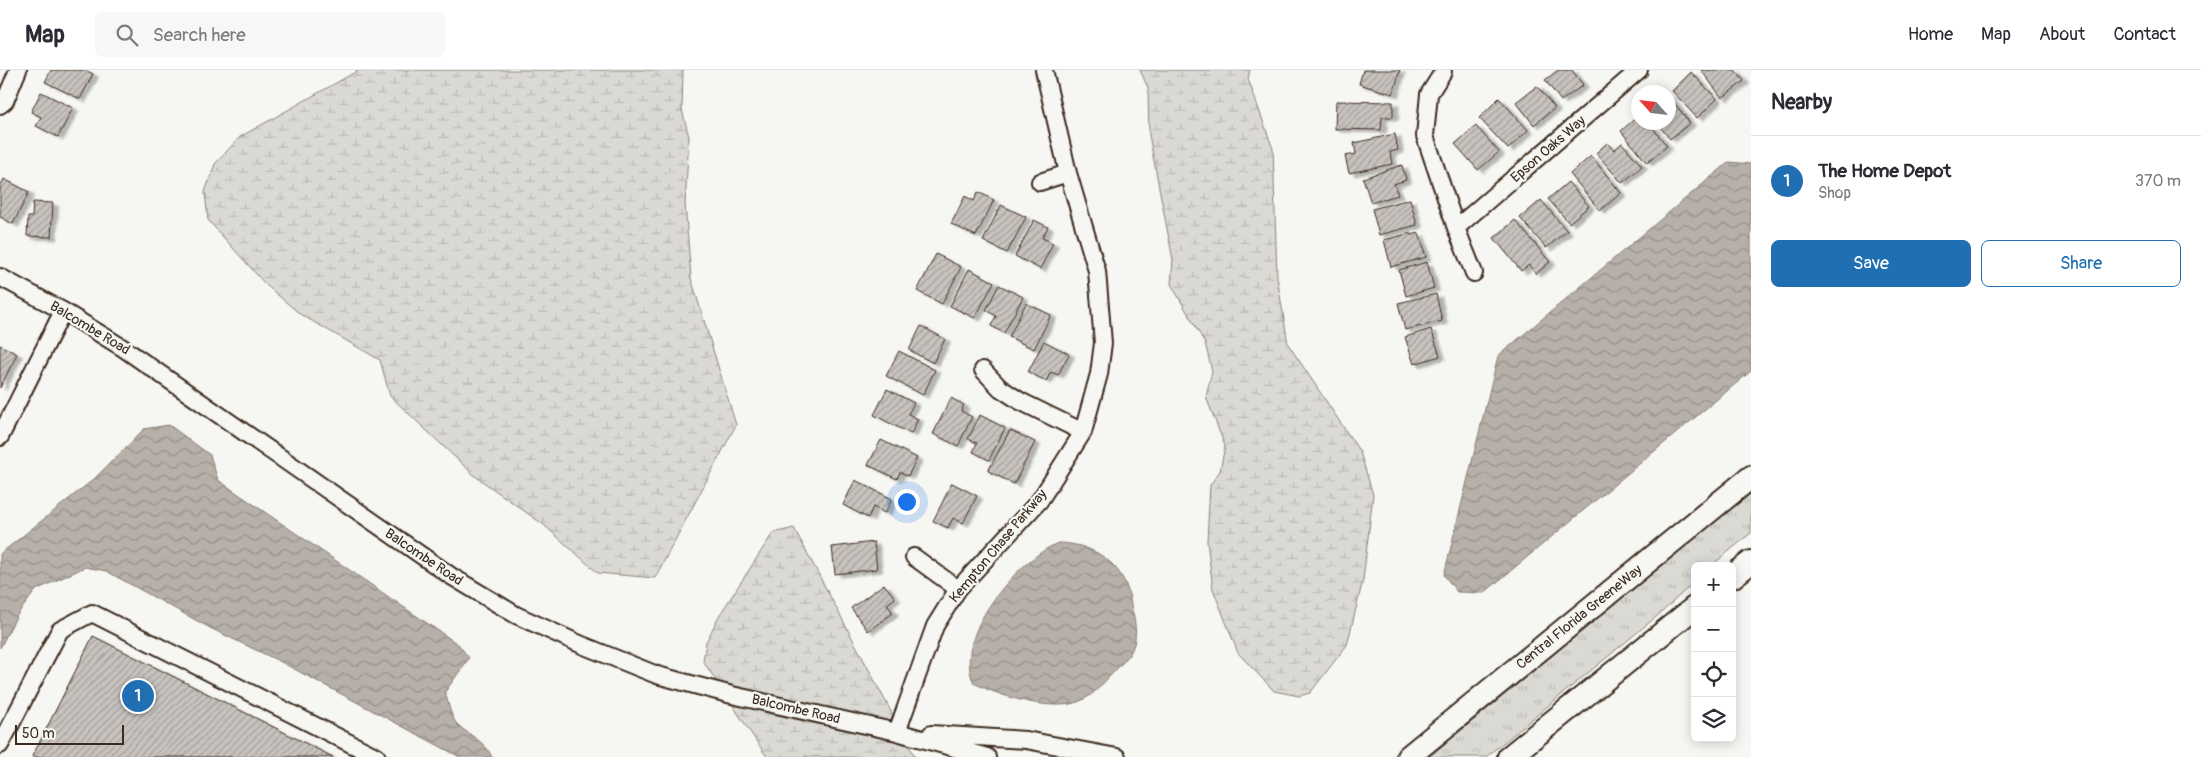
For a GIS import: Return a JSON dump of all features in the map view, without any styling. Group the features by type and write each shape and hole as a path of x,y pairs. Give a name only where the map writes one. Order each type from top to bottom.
{"highway":[{"name":"Central Florida GreeneWay","path":"1408,757 1751,477"},
{"path":"1736,574 1751,562"},
{"path":"1509,757 1691,610"}],"street":[{"path":"0,105 5,100 18,70"},
{"name":"Kempton Chase Parkway","path":"896,732 935,626 958,589 1040,500 1083,432 1099,374 1103,343 1097,271 1068,173 1044,70"},
{"name":"Epson Oaks Way","path":"1456,228 1639,70"},
{"path":"1443,72 1429,94 1425,136 1456,228 1474,273"},
{"path":"1040,182 1068,173"},
{"name":"Balcombe Road","path":"0,277 63,311 123,348 451,576 516,615 582,645 657,675 732,695 896,732 988,757"},
{"path":"0,437 63,311"},
{"path":"983,370 1000,388 1020,401 1083,432"},
{"path":"914,557 958,589"},
{"path":"0,745 60,630 92,613 377,757"},
{"name":"Balcombe Road","path":"896,732 1026,740 1117,757"}],"green space":[{"path":"359,70 683,70 682,110 689,137 685,204 691,278 736,425 655,578 598,573 544,525 475,476 390,396 380,360 300,314 266,285 208,220 205,192 215,164 240,137"},
{"path":"1140,70 1250,70 1248,79 1273,149 1277,277 1288,344 1360,452 1373,495 1363,580 1347,645 1310,693 1299,696 1274,691 1238,653 1213,589 1207,541 1210,485 1220,471 1225,446 1206,397 1212,371 1205,343 1171,284 1173,260 1149,135 1148,88"},
{"path":"1751,492 1751,533 1716,562 1691,562 1691,585 1662,612 1486,757 1429,757"},
{"path":"794,528 915,757 767,757 703,661 706,642 719,616 773,533"}],"water":[{"path":"1729,162 1751,164 1751,371 1484,593 1457,592 1444,575 1498,356"},
{"path":"169,425 210,455 218,480 459,645 469,658 445,692 450,710 453,719 458,725 481,743 492,757 460,757 281,662 212,629 106,571 85,567 36,590 17,615 0,648 0,554 94,479 144,429"},
{"path":"1058,543 1076,545 1094,551 1117,569 1126,584 1134,618 1135,640 1133,648 1122,664 1093,693 1085,699 1069,704 1041,704 1011,698 974,683 969,664 972,644 980,623 992,602 1024,566 1042,552"}],"building":[{"path":"51,70 85,70 93,74 80,99 45,82"},
{"path":"1363,70 1400,70 1393,94 1359,84"},
{"path":"1558,70 1572,70 1583,85 1561,101 1545,80"},
{"path":"1701,70 1735,70 1744,81 1722,98"},
{"path":"1691,72 1717,99 1697,118 1676,95 1676,87"},
{"path":"1537,86 1555,108 1534,125 1516,102"},
{"path":"41,92 73,108 58,137 36,126 41,117 31,112"},
{"path":"1499,98 1528,130 1508,149 1479,118"},
{"path":"1336,101 1393,102 1393,117 1382,117 1381,130 1335,129"},
{"path":"1676,105 1690,123 1670,139 1663,130 1676,130"},
{"path":"1631,122 1631,130 1654,130 1667,146 1647,163 1621,131"},
{"path":"1476,126 1499,152 1478,170 1455,144"},
{"path":"1395,134 1398,150 1390,152 1392,164 1349,173 1345,156 1356,154 1354,143"},
{"path":"1607,143 1614,150 1622,143 1642,166 1622,183 1596,153"},
{"path":"1591,156 1621,193 1600,211 1570,174"},
{"path":"1402,165 1406,180 1394,184 1398,195 1371,203 1363,178"},
{"path":"4,179 29,192 13,224 0,217 0,187"},
{"path":"1568,182 1589,206 1569,223 1548,199"},
{"path":"978,192 994,200 976,236 951,224 965,196 974,201"},
{"path":"1410,199 1417,225 1379,235 1372,209"},
{"path":"1541,200 1567,231 1546,248 1520,218"},
{"path":"33,202 53,203 51,237 27,236 28,217 32,217"},
{"path":"1001,205 1026,217 1007,253 983,241"},
{"path":"1034,220 1048,227 1042,238 1053,243 1040,269 1015,256"},
{"path":"1515,220 1550,262 1536,274 1529,265 1521,271 1494,238"},
{"path":"1411,233 1411,235 1419,233 1426,257 1391,267 1384,240"},
{"path":"936,254 961,267 942,304 917,291"},
{"path":"1427,262 1434,288 1406,296 1399,270"},
{"path":"969,269 994,282 975,318 950,306"},
{"path":"999,285 1023,297 1004,333 991,326 996,316 986,310"},
{"path":"1436,294 1442,321 1405,330 1398,303"},
{"path":"1026,303 1051,315 1034,349 1009,337"},
{"path":"921,326 945,339 933,363 909,350"},
{"path":"1431,329 1440,356 1414,364 1405,337"},
{"path":"1044,341 1069,354 1058,375 1051,372 1046,381 1028,372"},
{"path":"0,345 17,354 0,388"},
{"path":"899,351 935,370 923,395 886,376"},
{"path":"887,389 914,403 908,414 918,419 911,434 874,415"},
{"path":"951,398 964,405 961,411 972,417 958,446 933,434"},
{"path":"980,415 1005,428 989,460 973,452 977,443 968,439"},
{"path":"1010,430 1035,442 1014,484 988,471"},
{"path":"881,440 917,458 908,476 900,472 897,479 868,465"},
{"path":"855,480 892,499 885,513 873,507 868,518 843,505"},
{"path":"952,483 977,496 963,523 953,518 948,528 933,521"},
{"path":"874,542 877,569 835,574 832,547"},
{"path":"884,584 895,598 887,604 893,613 868,631 851,608"},
{"path":"93,636 333,757 32,757"}],"place":[{"name":"The Home Depot","path":"138,696"}]}
